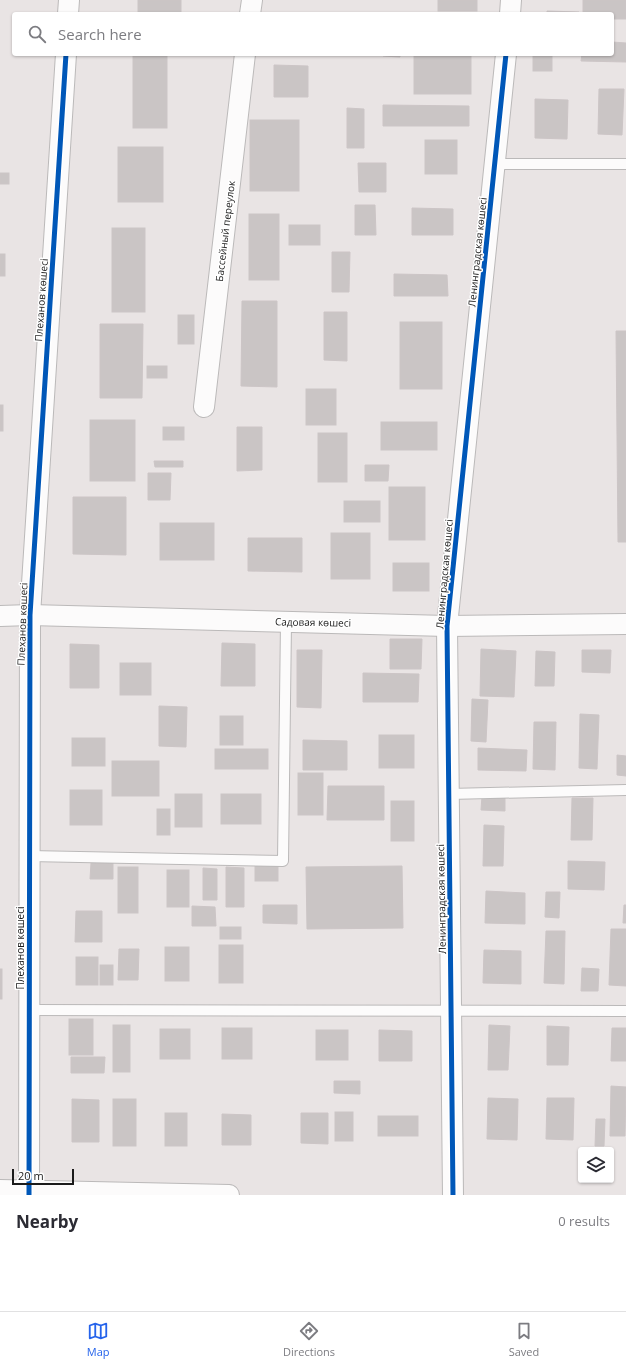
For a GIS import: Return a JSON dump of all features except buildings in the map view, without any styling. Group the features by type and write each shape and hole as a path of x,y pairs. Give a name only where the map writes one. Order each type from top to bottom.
{"street":[{"path":"68,12 69,0"},
{"path":"250,12 252,0"},
{"path":"510,12 511,0"},
{"name":"Плеханов көшесі","path":"29,1193 30,616 66,56"},
{"name":"Бассейный переулок","path":"204,407 246,56"},
{"name":"Ленинградская көшесі","path":"453,1195 448,626 506,56"},
{"name":"Садовая көшесі","path":"0,616 448,626 626,624"},
{"path":"0,1190 29,1193 229,1195"}],"lane":[{"path":"495,164 626,164"},
{"path":"29,856 283,861 286,622"},
{"path":"449,794 626,790"},
{"path":"29,1010 626,1011"}],"cycle path":[{"path":"29,1195 30,615 66,56"},
{"path":"453,1195 447,626 506,56"}]}
